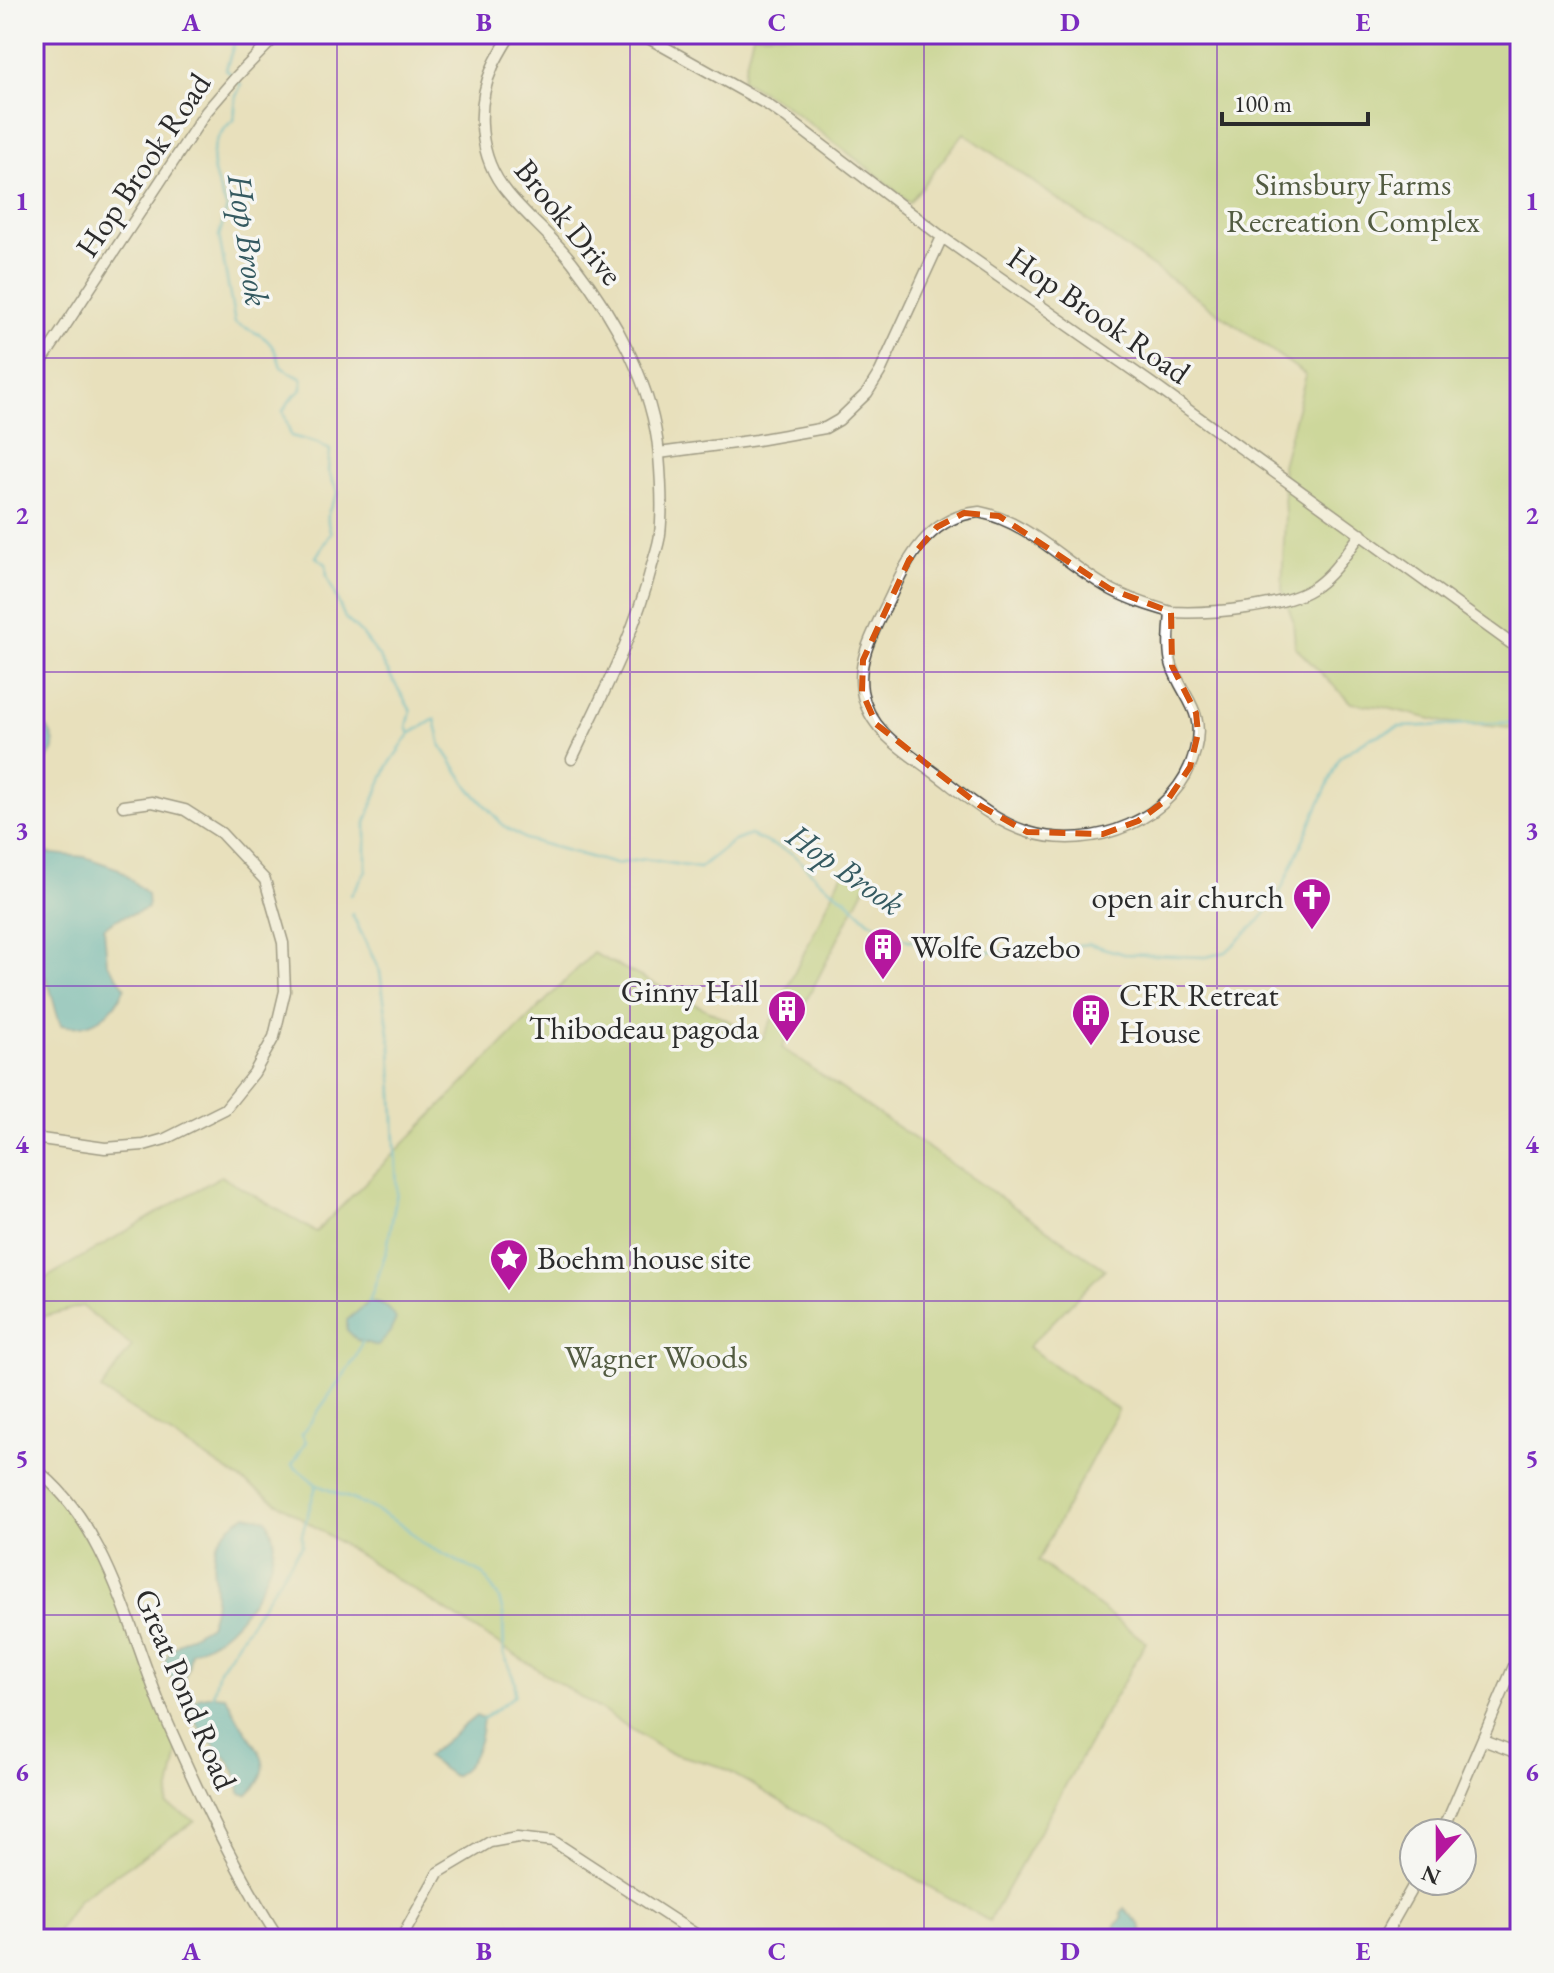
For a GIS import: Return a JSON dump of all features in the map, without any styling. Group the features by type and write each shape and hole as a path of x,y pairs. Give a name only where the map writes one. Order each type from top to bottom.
{"street":[{"name":"Hop Brook Road","path":"34,373 198,124 234,79 278,34"},
{"name":"Brook Drive","path":"511,34 493,66 485,91 483,139 488,160 507,192 571,260 606,309 632,359 648,404 659,453 660,533 644,597 631,633 572,759"},
{"name":"Hop Brook Road","path":"641,34 768,105 942,237 1520,650"},
{"path":"659,453 825,428 839,420 867,393 880,372 942,237"},
{"path":"1171,612 1169,641 1172,666 1196,713 1196,748 1190,767 1169,798 1138,821 1121,829 1072,838 1041,836 1013,827 889,739 866,707 862,692 863,660 899,579 922,541 937,527 964,513 999,516 1110,589 1148,606 1171,612 1192,613 1273,603 1313,589 1332,573 1361,534"},
{"path":"34,1138 105,1148 144,1145 165,1139 225,1109 254,1073 274,1037 285,991 283,943 265,880 221,833 185,810 152,802 123,806"},
{"name":"Great Pond Road","path":"34,1468 46,1477 85,1522 109,1570 179,1747 237,1871 279,1939"},
{"path":"1449,1817 1520,1652"},
{"path":"1483,1740 1520,1754"},
{"path":"401,1939 438,1873 490,1842 518,1837 553,1841 703,1939"},
{"path":"1383,1939 1407,1897"}],"highlighted area":[{"path":"964,513 999,516 1110,589 1171,612 1172,666 1196,713 1198,733 1190,767 1169,798 1138,821 1103,834 1027,832 979,805 876,724 862,692 863,660 909,560 937,527"}],"green space":[{"name":"Simsbury Farms Recreation Complex","path":"753,34 1520,34 1520,729 1444,722 1383,707 1351,703 1295,647 1293,620 1282,590 1285,514 1282,465 1306,375 964,133 909,203 785,105 742,80"},
{"name":"Wagner Woods","path":"844,870 868,881 782,1048 1105,1269 1028,1347 1118,1410 1038,1561 1146,1642 989,1921 719,1766 667,1752 101,1390 132,1346 82,1306 45,1316 34,1325 34,1285 221,1176 316,1232 593,953 763,1038"},
{"path":"34,1468 85,1522 179,1747 167,1805 195,1821 79,1899 53,1939 34,1939"}],"water":[{"path":"34,725 48,728 54,747 50,756 34,768"},
{"path":"34,852 85,857 119,869 147,894 148,908 109,923 104,928 107,963 125,987 108,1013 92,1023 61,1025 49,984 34,964"},
{"path":"369,1302 385,1306 396,1319 378,1346 357,1340 347,1330 347,1320"},
{"path":"246,1515 267,1519 273,1537 272,1556 263,1583 228,1630 191,1652 183,1680 174,1682 164,1664 167,1657 182,1641 209,1625 214,1608 214,1553 229,1528"},
{"path":"225,1696 262,1759 262,1776 247,1795 240,1793 232,1765 207,1738 195,1717 192,1703 198,1698"},
{"path":"476,1716 483,1719 478,1744 460,1772 453,1776 426,1757"},
{"path":"1124,1908 1142,1931 1132,1938 1111,1939 1115,1925 1123,1918"}],"waterway":[{"name":"Hop Brook","path":"237,34 226,69 241,85 236,96 234,120 217,140 212,161 227,208 219,236 235,323 265,338 274,349 281,367 302,379 302,389 283,411 291,436 330,450 328,471 338,493 328,512 331,533 316,557 326,564 327,576 345,618 380,658 411,711 407,727 410,734 435,719 441,746 470,789 504,826 525,839 615,864 645,859 699,868 732,842 750,835 793,854 869,921 908,940 982,952 1089,944 1124,954 1206,957 1226,952 1277,899 1340,757 1368,739 1399,727 1520,722"},
{"path":"351,895 366,871 366,823 378,789 388,766 410,734"},
{"path":"352,914 380,972 391,1047 397,1192 387,1249 369,1303"},
{"path":"362,1342 355,1359 302,1434 306,1442 292,1465 317,1485 368,1506 405,1527 423,1544 483,1574 499,1598 503,1614 504,1654 515,1682 514,1696 483,1719"},
{"path":"213,1695 219,1670 302,1545 302,1534 316,1486"}],"place":[{"name":"open air church","path":"1312,931"},
{"name":"Wolfe Gazebo","path":"883,981"},
{"name":"Ginny Hall Thibodeau pagoda","path":"787,1043"},
{"name":"CFR Retreat House","path":"1091,1047"},
{"name":"Boehm house site","path":"509,1292"}]}
